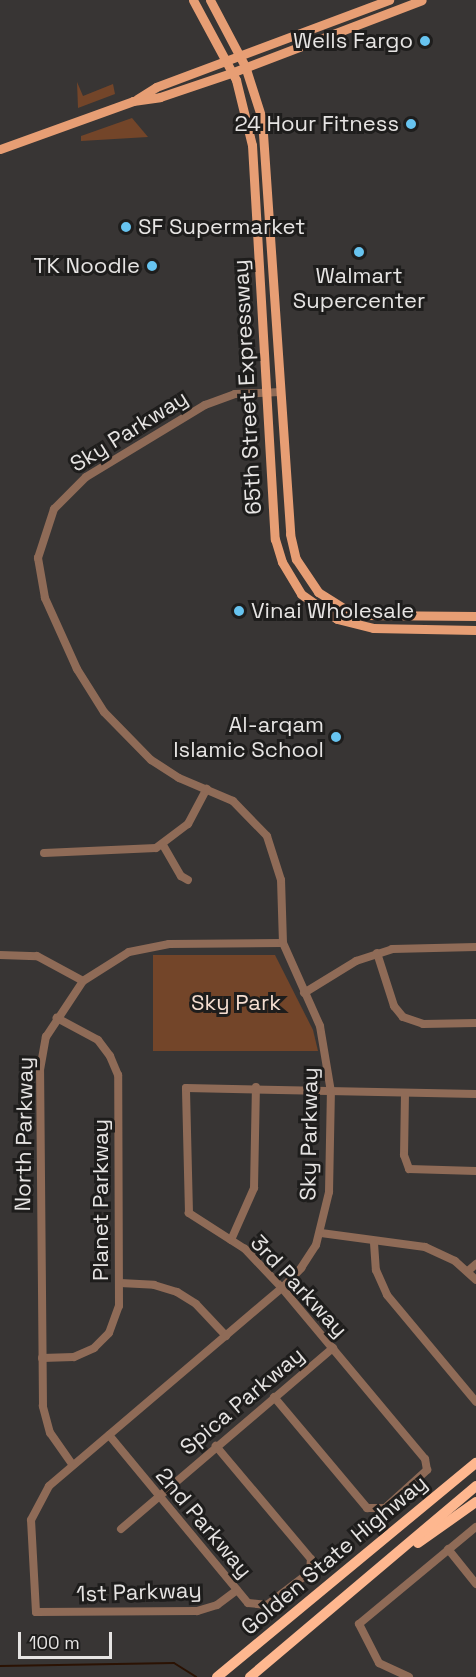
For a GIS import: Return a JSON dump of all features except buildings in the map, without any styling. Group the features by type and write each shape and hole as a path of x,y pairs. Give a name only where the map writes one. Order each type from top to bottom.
{"highway":[{"path":"430,1501 476,1456"},
{"name":"Golden State Highway","path":"217,1677 476,1463"},
{"name":"Golden State Highway","path":"250,1677 476,1486"},
{"path":"364,1581 476,1502"}],"main road":[{"name":"65th Street Expressway","path":"194,0 226,60 244,102 253,167 275,539 296,587 320,611 352,624 471,630"},
{"name":"65th Street Expressway","path":"210,0 245,66 261,114 290,534 296,558 318,591 345,609 364,615 472,616"},
{"path":"133,101 156,87 389,0"},
{"path":"0,149 133,101 160,97 231,73 422,0"},
{"path":"253,167 262,216 269,216"},
{"path":"257,226 262,229 265,260 273,272"},
{"path":"445,629 472,616"},
{"path":"471,630 476,623"}],"street":[{"name":"Sky Parkway","path":"36,1612 31,1520 44,1491 72,1464 226,1336 302,1268 321,1233 329,1188 331,1092 324,1041 284,943 281,880 267,836 247,812 151,760 125,737 94,699 45,598 39,578 40,544 58,503 86,477 205,405 235,394 280,392"},
{"path":"44,853 141,852 163,845 188,824 207,789"},
{"path":"163,845 176,869 188,880"},
{"name":"North Parkway","path":"72,1464 56,1445 45,1420 42,1358 40,1070 46,1037 83,981 111,961 142,948 284,943"},
{"path":"304,993 356,961 377,953 415,947 476,947"},
{"path":"377,953 394,1006 403,1017 423,1024 476,1023"},
{"path":"0,955 37,956 83,981"},
{"name":"Planet Parkway","path":"42,1358 74,1357 100,1344 116,1320 120,1284 118,1075 110,1056 98,1040 57,1018"},
{"path":"231,1240 254,1188 256,1087 331,1092 476,1095"},
{"name":"3rd Parkway","path":"256,1087 186,1088 186,1205 195,1220 231,1240 250,1254 282,1288 428,1466 425,1474 385,1508 367,1508 274,1397"},
{"path":"405,1093 404,1155 409,1169 476,1171"},
{"path":"321,1233 374,1243 425,1247 448,1257 468,1271 476,1280"},
{"path":"374,1243 376,1270 383,1289 476,1402"},
{"path":"468,1271 476,1264"},
{"path":"120,1284 154,1285 177,1292 196,1304 226,1336"},
{"name":"Spica Parkway","path":"121,1529 157,1495 333,1348"},
{"name":"2nd Parkway","path":"109,1435 248,1604 267,1605 310,1572 307,1552 216,1446"},
{"path":"409,1677 379,1663 359,1624 476,1527"},
{"path":"448,1549 476,1584"},
{"name":"1st Parkway","path":"36,1612 197,1611 217,1605 237,1590"}],"green space":[{"path":"77,82 83,96 113,84 115,94 78,108"},
{"path":"132,118 148,137 81,141 81,136"},
{"name":"Sky Park","path":"153,955 275,955 313,1030 318,1051 153,1051"}],"waterway":[{"path":"0,1666 174,1663 196,1677"}],"place":[{"name":"Wells Fargo","path":"425,41"},
{"name":"24 Hour Fitness","path":"411,124"},
{"name":"SF Supermarket","path":"126,227"},
{"name":"Walmart Supercenter","path":"359,252"},
{"name":"TK Noodle","path":"152,266"},
{"name":"Vinai Wholesale","path":"239,611"},
{"name":"Al-arqam Islamic School","path":"336,737"}]}
